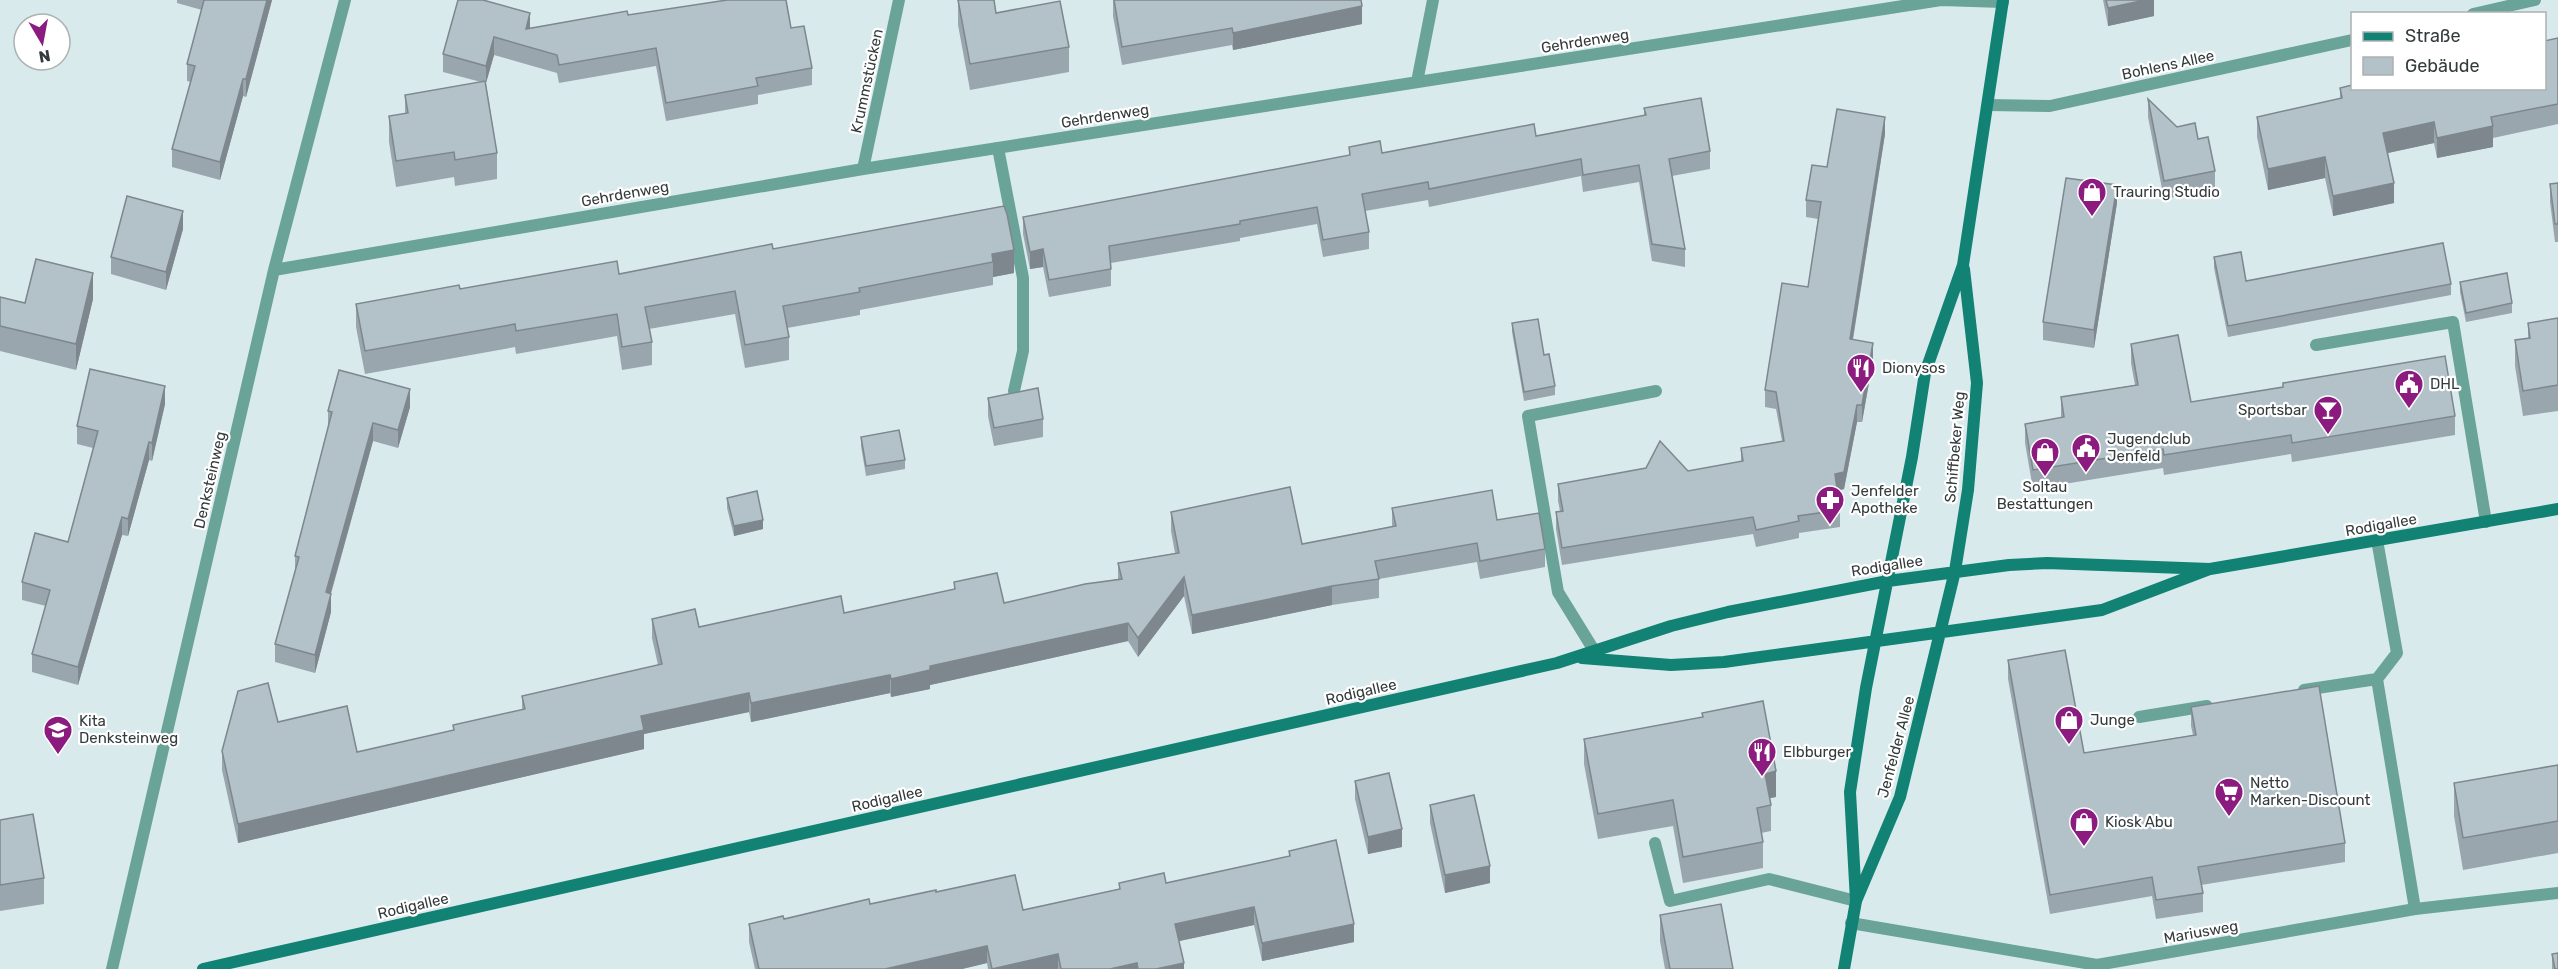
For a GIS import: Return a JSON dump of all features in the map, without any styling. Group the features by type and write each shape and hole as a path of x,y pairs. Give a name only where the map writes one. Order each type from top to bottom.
{"main road":[{"name":"Schiffbeker Weg","path":"1875,639 1888,581 1925,373 1963,265 2003,1"},
{"name":"Schiffbeker Weg","path":"1941,630 1955,571 1968,490 1977,383 1963,265"},
{"name":"Rodigallee","path":"1578,658 1671,665 1724,662 1875,639 2102,610 2210,569 2558,509"},
{"name":"Rodigallee","path":"203,969 1578,658 1705,617 1888,581 1955,571 2047,563 2210,569"},
{"name":"Jenfelder Allee","path":"1844,969 1856,901 1900,796 1941,630"},
{"name":"Jenfelder Allee","path":"1856,901 1850,792 1875,639"}],"street":[{"name":"Denksteinweg","path":"112,969 274,270 345,0"},
{"name":"Krummstücken","path":"863,169 899,0"},
{"path":"1417,82 1434,0"},
{"name":"Gehrdenweg","path":"274,270 863,169 1941,0 2003,1"},
{"path":"2482,12 2535,0"},
{"name":"Bohlens Allee","path":"1988,105 2050,106 2351,40"},
{"path":"998,148 1023,278 1023,351 1014,391"},
{"path":"2316,345 2453,322 2486,522"},
{"path":"1595,652 1558,592 1528,416 1656,391"},
{"path":"2286,693 2377,679 2397,652 2377,540"},
{"path":"2377,679 2415,909"},
{"path":"2139,717 2218,704"},
{"path":"1655,843 1670,900 1769,879 1856,901"},
{"name":"Mariusweg","path":"1851,922 2097,965 2415,909 2558,893"}],"building":[{"path":"204,0 267,0 246,79 243,79 220,162 172,149 195,66 187,64"},
{"path":"458,0 483,0 530,13 526,29 627,11 628,15 727,0 786,0 791,28 804,26 812,68 756,78 758,86 666,103 656,48 559,65 557,55 494,37 486,66 443,54"},
{"path":"958,0 994,0 996,13 1060,1 1069,47 970,64"},
{"path":"1114,0 1361,0 1362,6 1233,33 1232,28 1122,47"},
{"path":"2106,0 2145,0 2108,8"},
{"path":"2558,38 2558,104 2491,117 2493,126 2437,138 2434,122 2383,133 2394,183 2333,196 2325,157 2268,169 2257,117 2342,98 2340,88 2351,85 2351,90 2546,90 2546,41"},
{"path":"485,81 497,153 455,160 454,152 396,161 389,116 408,113 405,95"},
{"path":"1701,98 1710,151 1669,159 1685,249 1652,244 1639,165 1583,175 1581,159 1429,189 1428,182 1362,194 1369,232 1323,240 1317,207 1240,221 1240,224 1109,246 1111,269 1049,280 1043,249 1030,252 1023,217 1350,155 1349,147 1380,141 1382,153 1534,124 1536,136 1646,115 1644,108"},
{"path":"2148,99 2177,127 2195,123 2198,139 2208,137 2215,171 2164,181"},
{"path":"1837,109 1885,117 1850,339 1873,343 1862,405 1857,405 1844,472 1835,474 1840,510 1798,516 1799,521 1756,530 1753,517 1562,548 1556,512 1563,511 1558,484 1646,468 1660,441 1688,471 1743,461 1741,448 1784,441 1776,392 1765,390 1782,283 1808,287 1821,202 1806,200 1812,165 1827,167"},
{"path":"2066,178 2117,185 2094,330 2043,322"},
{"path":"2558,183 2558,224 2555,224 2550,184"},
{"path":"127,196 183,211 166,272 111,257"},
{"path":"1004,206 1014,250 992,254 993,262 859,288 860,292 783,306 789,337 745,345 735,291 645,307 652,342 622,347 617,314 516,331 515,324 365,351 356,304 459,285 460,289 617,261 619,274 772,244 773,249"},
{"path":"2443,243 2451,284 2228,326 2214,257 2241,252 2246,281"},
{"path":"36,259 93,273 76,344 0,326 0,297 25,303"},
{"path":"2507,273 2512,303 2466,313 2460,282"},
{"path":"2558,318 2558,385 2523,391 2515,340 2530,338 2528,323"},
{"path":"1538,319 1544,355 1549,354 1555,386 1524,392 1512,323"},
{"path":"2178,335 2191,402 2283,387 2283,383 2445,356 2455,416 2292,443 2291,435 2164,455 2163,449 2033,470 2025,424 2064,417 2061,397 2138,385 2131,344"},
{"path":"90,369 165,386 152,443 149,442 128,519 122,517 78,667 32,654 50,590 22,582 35,533 68,542 98,431 77,426"},
{"path":"339,370 410,389 398,430 373,423 326,592 331,594 315,655 275,644 299,557 295,556 332,412 328,411"},
{"path":"1038,388 1043,419 994,428 988,398"},
{"path":"899,430 905,460 866,466 861,437"},
{"path":"1290,487 1302,544 1396,526 1392,508 1492,490 1497,520 1539,513 1545,549 1480,561 1477,543 1375,561 1379,579 1332,586 1192,615 1184,577 1138,638 1128,623 930,666 930,670 891,679 890,675 751,703 749,693 641,716 644,730 238,824 222,751 238,691 268,683 278,722 347,706 357,752 454,730 453,725 525,709 522,696 662,664 652,619 695,609 699,627 841,596 844,613 955,589 954,582 997,573 1004,603 1085,584 1122,579 1118,563 1179,553 1171,512"},
{"path":"757,491 763,520 734,526 727,498"},
{"path":"2065,650 2084,753 2196,735 2191,707 2319,686 2345,843 2198,867 2203,893 2156,900 2152,877 2050,895 2008,660"},
{"path":"1763,701 1776,771 1765,774 1771,805 1757,808 1763,842 1683,857 1673,800 1598,814 1584,739 1703,717 1702,713"},
{"path":"2558,765 2558,821 2463,838 2454,783"},
{"path":"1389,773 1402,829 1368,837 1355,781"},
{"path":"1474,795 1490,866 1445,875 1430,805"},
{"path":"33,814 44,878 0,885 0,820"},
{"path":"1336,840 1354,924 1262,943 1254,907 1175,924 1184,963 1156,969 1138,969 1137,963 1110,969 1061,969 1058,954 992,969 987,946 885,969 759,969 749,924 783,916 784,919 869,899 870,904 1015,875 1023,910 1120,889 1119,883 1164,873 1166,883 1290,856 1289,851"},
{"path":"1721,904 1733,969 1670,969 1660,915"},
{"path":"2558,953 2558,969 2555,969 2552,954"}],"place":[{"name":"Trauring Studio","path":"2092,218"},
{"name":"Dionysos","path":"1861,394"},
{"name":"DHL","path":"2409,410"},
{"name":"Sportsbar","path":"2328,436"},
{"name":"Jugendclub Jenfeld","path":"2086,474"},
{"name":"Soltau Bestattungen","path":"2045,478"},
{"name":"Jenfelder Apotheke","path":"1830,526"},
{"name":"Junge","path":"2069,746"},
{"name":"Kita Denksteinweg","path":"58,756"},
{"name":"Elbburger","path":"1762,778"},
{"name":"Netto Marken-Discount","path":"2229,818"},
{"name":"Kiosk Abu","path":"2084,848"}]}
